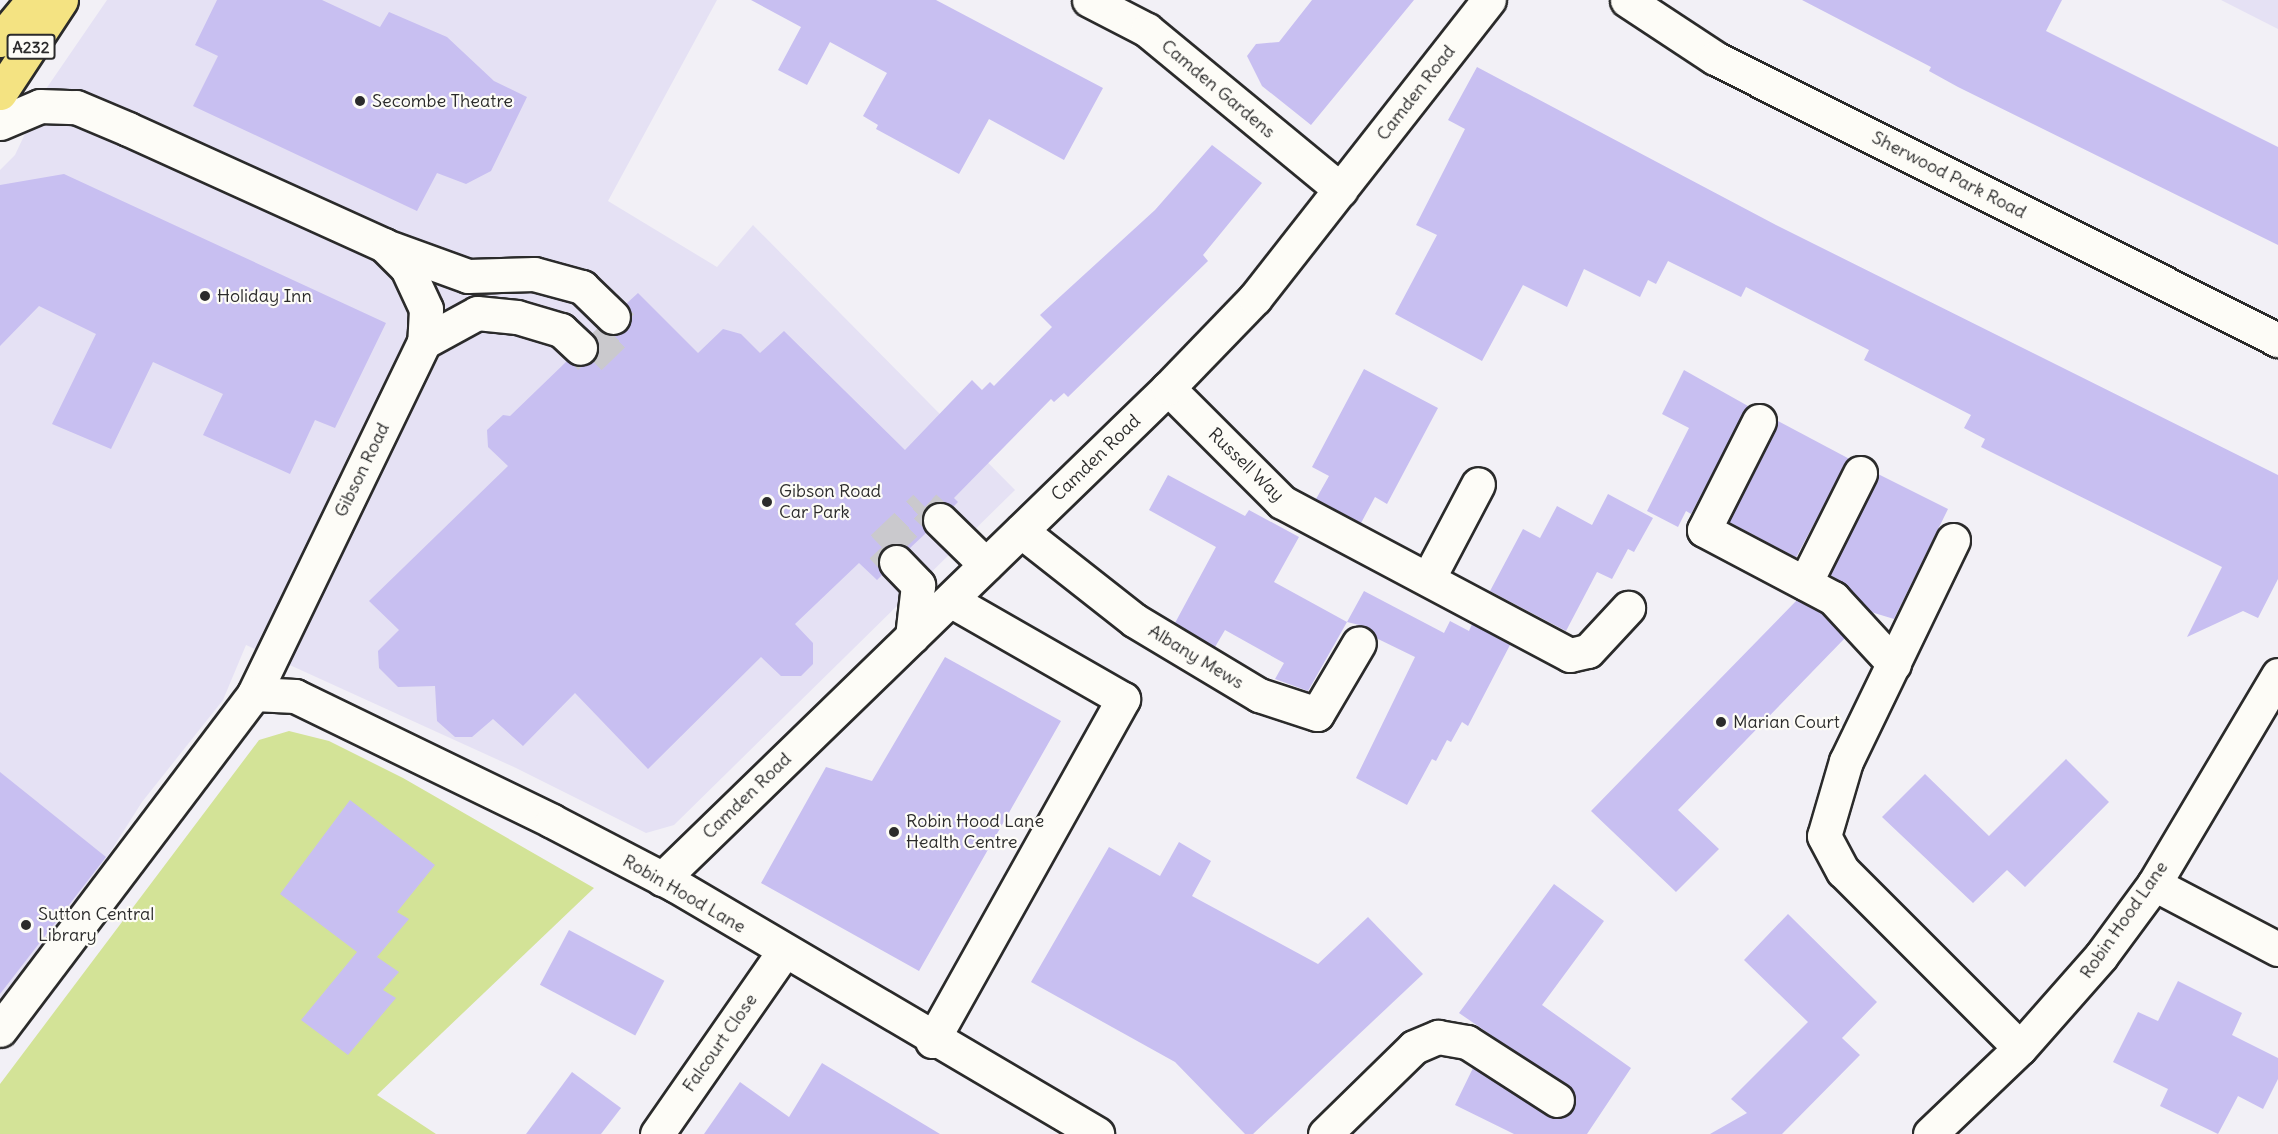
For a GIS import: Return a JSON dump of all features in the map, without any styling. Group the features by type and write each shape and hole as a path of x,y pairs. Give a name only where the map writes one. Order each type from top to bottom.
{"highway":[{"name":"A232","path":"0,40 33,0"},
{"name":"A232","path":"0,93 61,0"}],"street":[{"name":"Camden Gardens","path":"1089,0 1147,30 1341,190"},
{"name":"Sherwood Park Road","path":"1627,0 1715,58 2278,340"},
{"name":"Camden Road","path":"662,879 1168,388 1255,298 1485,5"},
{"name":"Gibson Road","path":"0,123 40,106 76,107 384,245 407,268 426,309 424,342 254,694 0,1030"},
{"path":"384,245 468,276 534,273 582,287 613,316"},
{"path":"424,342 477,313 517,317 561,330 580,348"},
{"name":"Russell Way","path":"1168,388 1282,502 1570,655 1588,651 1628,608"},
{"path":"1759,421 1704,530 1833,598 1894,664"},
{"path":"1805,583 1860,473"},
{"path":"1428,579 1478,484"},
{"path":"940,520 986,565"},
{"name":"Albany Mews","path":"1021,531 1134,620 1259,695 1317,714 1359,643"},
{"path":"1953,540 1846,761 1824,836 1843,871 2020,1048"},
{"path":"896,562 918,585 912,637"},
{"path":"932,1041 1124,699 950,600"},
{"name":"Robin Hood Lane","path":"1930,1134 2020,1048 2080,983 2154,884 2278,675"},
{"name":"Robin Hood Lane","path":"254,694 295,696 552,821 662,879 932,1041 1097,1134"},
{"path":"2154,884 2278,949"},
{"name":"Falcourt Close","path":"657,1134 783,953"},
{"path":"1326,1134 1414,1047 1437,1038 1467,1042 1557,1100"}],"shaded area":[{"path":"107,0 717,0 608,201 717,267 753,225 1015,490 674,825 646,833 516,768 246,645 223,700 142,802 109,854 0,1000 0,170 15,155 46,89"},
{"path":"2221,0 2278,0 2278,29"}],"green space":[{"path":"289,731 329,741 403,778 594,888 377,1095 436,1134 0,1134 0,1084 259,740"}],"building":[{"name":"Secombe Theatre","path":"217,0 322,0 380,27 389,12 447,37 494,81 527,97 491,171 466,184 437,173 417,211 193,106 218,56 195,45"},
{"path":"751,0 936,0 1103,88 1064,160 989,119 959,174 876,129 878,125 863,116 887,73 830,42 807,85 778,70 801,27"},
{"path":"1312,0 1414,0 1311,125 1262,86 1247,56 1256,44 1279,42"},
{"path":"1802,0 2062,0 2046,31 2278,147 2278,245 1958,87 1929,71 1931,67"},
{"path":"1477,67 1776,225 2278,475 2278,579 2258,618 2243,611 2187,637 2222,567 1981,447 1985,439 1964,428 1971,415 1864,360 1869,350 1746,287 1741,297 1668,261 1656,284 1648,280 1640,297 1584,269 1567,307 1523,285 1482,361 1395,314 1437,235 1416,225 1465,129 1448,120"},
{"path":"1212,145 1262,183 1203,255 1208,261 1068,397 1064,393 1054,402 1051,399 954,498 958,502 953,507 944,502 927,507 922,516 926,533 909,549 901,544 884,548 878,557 882,575 877,580 859,563 795,624 813,643 813,664 801,676 781,676 761,657 648,769 575,693 523,746 493,719 472,737 455,737 437,721 435,686 398,687 379,668 378,651 399,630 369,601 508,466 488,447 487,430 503,415 510,416 567,361 576,366 593,361 598,352 594,335 599,330 609,335 626,330 631,321 626,304 638,293 698,353 723,329 741,334 760,353 784,331 905,450 972,380 982,390 990,382 994,386 1052,327 1040,315 1155,210"},
{"path":"64,174 386,323 335,428 315,420 290,474 203,435 223,394 153,362 111,449 52,424 96,334 39,306 0,346 0,185"},
{"path":"1364,369 1438,408 1387,504 1375,497 1361,523 1316,499 1329,476 1312,467"},
{"path":"1684,370 1748,406 1691,514 1686,511 1678,527 1647,511 1689,428 1662,414"},
{"path":"1778,421 1849,459 1796,557 1725,520"},
{"path":"1878,474 1948,509 1894,619 1871,612 1846,585 1830,575"},
{"path":"1168,475 1245,516 1249,510 1299,537 1274,582 1347,622 1308,691 1275,679 1284,663 1225,630 1215,647 1175,623 1216,547 1149,510"},
{"path":"1608,494 1653,518 1634,552 1628,549 1612,579 1597,572 1566,631 1490,591 1523,529 1540,538 1557,506 1592,525"},
{"path":"1364,591 1444,633 1450,621 1469,631 1472,624 1510,645 1468,726 1462,722 1451,742 1447,740 1436,761 1432,759 1407,805 1356,778 1415,657 1376,638 1368,627 1347,622"},
{"name":"Marian Court","path":"1797,600 1821,613 1845,638 1678,810 1719,849 1676,892 1591,811"},
{"name":"Robin Hood Lane Health Centre","path":"945,657 1061,721 919,971 761,883 826,767 872,781"},
{"path":"2066,759 2109,802 2025,887 2007,870 1973,903 1882,817 1925,774 1989,836"},
{"name":"Sutton Central Library","path":"0,772 106,857 0,994"},
{"path":"350,800 435,865 397,912 409,919 377,957 399,972 383,990 396,998 348,1055 301,1020 357,952 280,894"},
{"path":"1179,842 1211,861 1192,896 1318,964 1368,917 1423,974 1253,1134 1245,1134 1175,1062 1031,982 1109,847 1160,876"},
{"path":"1554,884 1604,921 1542,1005 1631,1068 1587,1134 1514,1134 1455,1105 1473,1068 1556,1119 1572,1111 1574,1092 1459,1013"},
{"path":"1788,914 1877,1002 1842,1038 1860,1055 1782,1134 1710,1134 1747,1113 1731,1099 1808,1022 1744,960"},
{"path":"569,930 664,981 635,1035 540,985"},
{"path":"2178,981 2242,1013 2232,1035 2278,1058 2278,1079 2263,1109 2238,1096 2218,1134 2160,1106 2168,1089 2113,1062 2138,1012 2158,1021"},
{"path":"822,1063 940,1134 704,1134 740,1082 789,1117"},
{"path":"572,1072 621,1108 601,1134 526,1134"}],"tunnel":[{"path":"580,348 590,358 623,326 613,317"},
{"path":"896,562 882,547 925,506 940,520"}],"place":[{"name":"Secombe Theatre","path":"360,101"},
{"name":"Holiday Inn","path":"205,296"},
{"name":"Gibson Road Car Park","path":"767,502"},
{"name":"Marian Court","path":"1721,722"},
{"name":"Robin Hood Lane Health Centre","path":"894,832"},
{"name":"Sutton Central Library","path":"26,925"}]}
